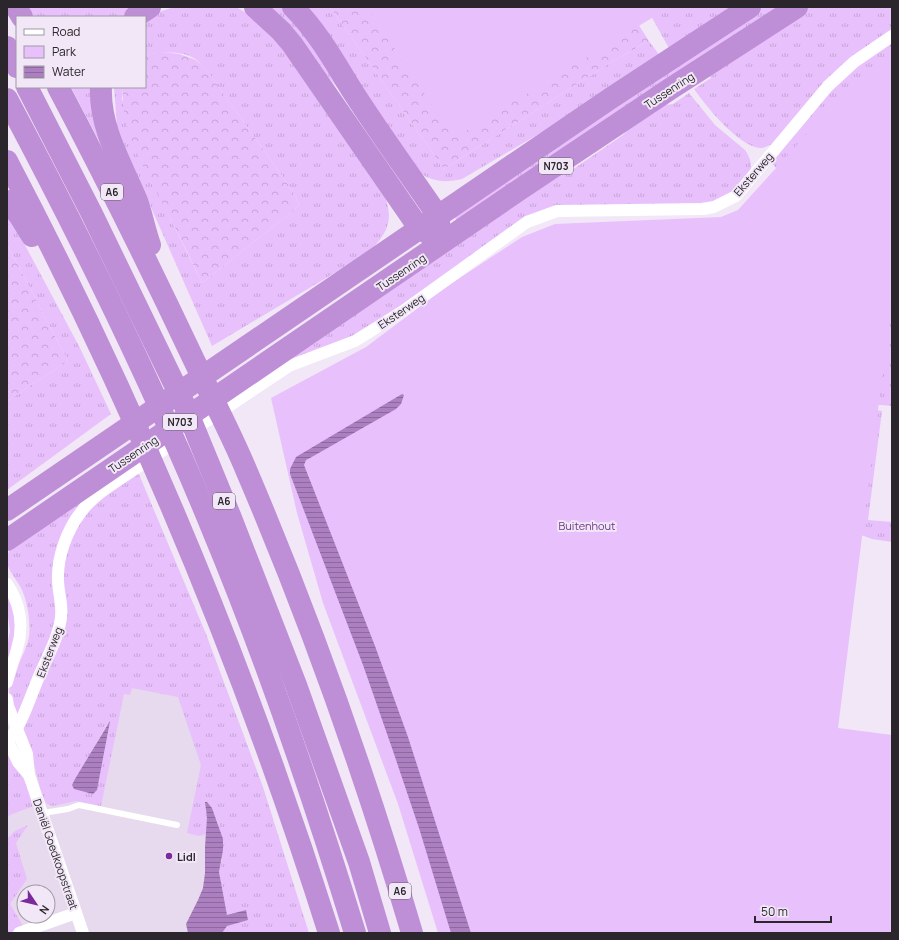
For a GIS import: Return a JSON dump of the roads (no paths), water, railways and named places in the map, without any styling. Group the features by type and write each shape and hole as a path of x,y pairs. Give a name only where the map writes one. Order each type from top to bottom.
{"highway":[{"path":"16,7 21,16"},
{"path":"136,16 150,7"},
{"path":"255,7 282,31 292,44 419,228 443,243"},
{"path":"293,7 312,29 335,61 353,92 438,216 443,243"},
{"name":"N703","path":"7,510 419,228 654,69 750,7"},
{"name":"Tussenring","path":"7,540 119,472 246,385 443,243 700,69 796,7"},
{"path":"7,47 16,65"},
{"name":"A6","path":"28,88 96,221 185,406 226,504 299,692 359,862 380,933"},
{"name":"A6","path":"59,88 164,298 247,471 317,645 387,849 412,933"},
{"name":"A6","path":"101,88 106,128 138,203 164,298"},
{"name":"A6","path":"7,99 103,287 164,418 211,526 252,630 322,828 355,933"},
{"path":"7,161 106,358 163,488 231,651 306,860 329,933"},
{"path":"7,201 23,222 106,358"}],"street":[{"name":"Eksterweg","path":"246,385 289,366 355,342 403,311 527,222 557,211 703,209 736,196 828,86 854,62 892,36"},
{"name":"Eksterweg","path":"10,735 24,711 56,636 62,616 58,580 58,567 61,552 73,524 81,511 119,472"},
{"path":"7,584 16,602 21,623 18,648 7,682"},
{"name":"Daniël Goedkoopstraat","path":"7,704 10,735 18,762 30,775 83,933"},
{"path":"19,933 76,912"}],"lane":[{"path":"43,813 68,809 79,805 176,824"}],"water":[{"path":"402,394 404,395 401,404 396,409 306,460 304,465 375,646 408,737 471,933 451,933 419,828 363,665 290,474 290,469 296,457"},
{"path":"110,721 97,790 93,794 74,789 72,785 75,779"},
{"path":"205,802 207,802 212,808 223,839 223,850 219,872 227,915 246,910 248,920 227,926 222,933 188,933 186,924 203,888 205,873 207,817"}],"place":[{"name":"Lidl","path":"169,856"}],"park label":[{"name":"Buitenhout","path":"587,525"}]}
